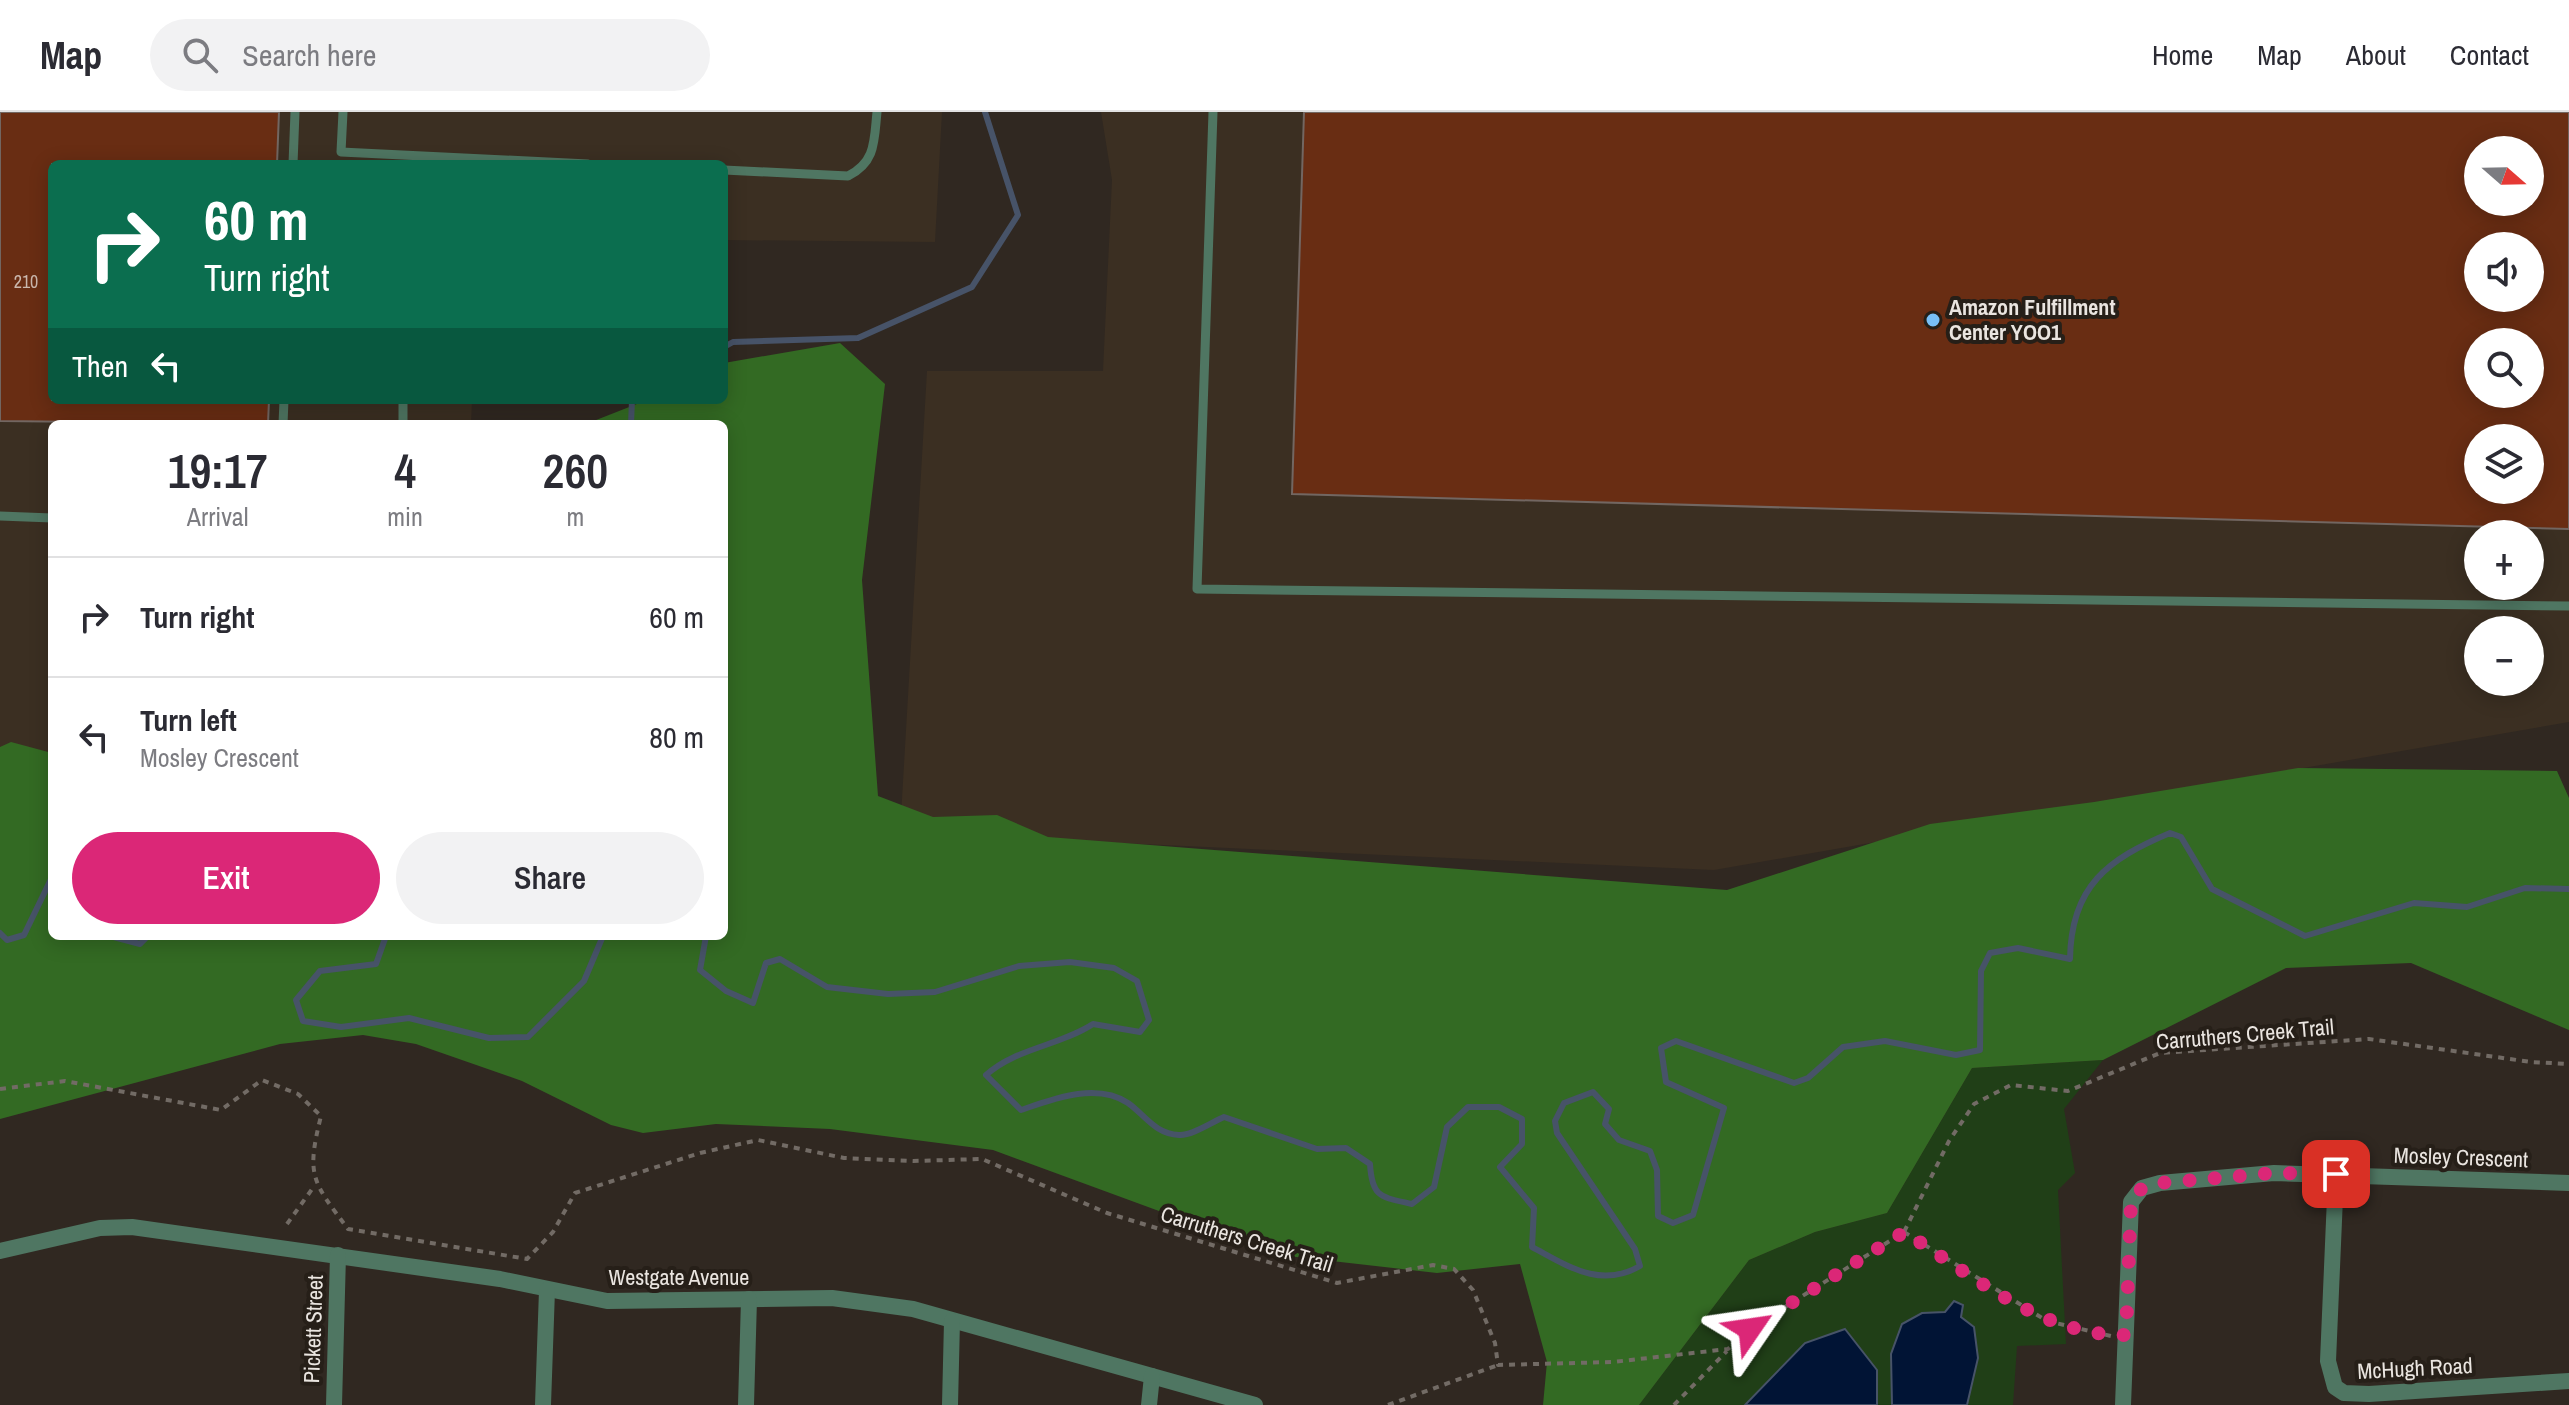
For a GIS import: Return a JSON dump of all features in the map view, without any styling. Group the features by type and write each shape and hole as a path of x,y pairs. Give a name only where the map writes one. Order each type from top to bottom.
{"street":[{"name":"Mosley Crescent","path":"2123,1405 2131,1202 2142,1188 2160,1183 2274,1173 2569,1183"},
{"name":"McHugh Road","path":"2336,1174 2328,1361 2335,1387 2344,1393 2369,1394 2569,1381"},
{"name":"Westgate Avenue","path":"0,1251 100,1228 132,1227 500,1279 547,1290 632,1302 749,1299 872,1301 1255,1405"},
{"name":"Pickett Street","path":"334,1405 338,1255"},
{"path":"543,1405 547,1290"},
{"path":"746,1405 749,1299"},
{"path":"950,1405 952,1321"},
{"path":"1149,1405 1152,1376"}],"lane":[{"path":"293,160 295,112"},
{"path":"343,112 341,152 506,160"},
{"path":"728,170 848,176 863,169 872,155 877,112"},
{"path":"1213,112 1197,589 2569,606"},
{"path":"0,516 48,518"}],"path":[{"name":"Carruthers Creek Trail","path":"1904,1232 1949,1141 1974,1104 2011,1085 2068,1091 2160,1053 2369,1039 2531,1062 2569,1064"},
{"path":"0,1089 65,1081 221,1110 262,1080 298,1094 321,1116 313,1149 315,1185 287,1224"},
{"name":"Carruthers Creek Trail","path":"315,1185 348,1229 527,1259 553,1232 575,1193 700,1153 758,1140 844,1158 913,1161 982,1159 1107,1213 1337,1283 1433,1265 1454,1269 1473,1290 1495,1343 1498,1365"},
{"path":"1674,1405 1750,1329 1904,1232 2047,1321 2101,1336 2126,1335"},
{"path":"1388,1405 1498,1365 1613,1362 1728,1349"}],"shaded area":[{"path":"0,112 942,112 935,242 728,240 728,160 48,160 48,404 472,404 471,420 48,420 48,757 0,754"},
{"path":"1101,112 2569,112 2569,722 1714,870 900,833 927,371 1103,371 1112,180"}],"green space":[{"path":"840,343 885,384 862,580 878,796 933,817 997,815 1048,837 1727,890 1930,824 2094,802 2298,768 2557,771 2569,798 2569,1030 2411,963 2286,968 2103,1060 1972,1068 1887,1213 1815,1232 1749,1260 1639,1405 1543,1405 1547,1362 1520,1264 1437,1273 1279,1255 993,1150 830,1129 716,1124 643,1133 611,1125 522,1081 416,1044 363,1035 280,1044 0,1119 0,747 11,742 48,752 48,940 728,940 728,420 596,420 637,404 728,404 728,362"},
{"path":"2103,1060 2064,1109 2075,1173 2058,1190 2066,1344 2017,1346 2013,1405 1639,1405 1749,1260 1815,1232 1887,1213 1972,1068"}],"water":[{"path":"1954,1301 1963,1305 1961,1317 1974,1327 1978,1358 1967,1405 1892,1405 1891,1354 1902,1324 1922,1313 1945,1312"},
{"path":"1845,1329 1877,1370 1877,1405 1745,1405 1805,1343"}],"building":[{"path":"0,112 279,112 277,160 48,160 48,404 269,404 268,420 0,421"},
{"name":"Amazon Fulfillment Center YOO1","path":"1304,112 2569,112 2569,529 2544,528 2544,520 2464,520 2464,526 1292,494"}],"waterway":[{"path":"728,345 733,342 858,338 972,287 1018,215 985,112"},
{"path":"631,420 632,404"},
{"path":"705,940 700,970 726,991 753,1003 766,963 780,959 827,987 888,994 935,992 1019,966 1070,962 1114,968 1137,981 1149,1020 1140,1032 1093,1024 1011,1059 986,1075 1021,1110 1074,1094 1102,1094 1128,1103 1163,1131 1179,1135 1196,1131 1224,1117 1317,1149 1346,1148 1370,1164 1373,1184 1380,1194 1412,1204 1434,1187 1447,1127 1468,1107 1499,1107 1522,1119 1522,1144 1500,1167 1534,1208 1532,1247 1584,1272 1611,1275 1640,1266 1635,1249 1557,1133 1555,1121 1564,1103 1593,1092 1609,1109 1605,1124 1619,1140 1650,1151 1657,1170 1658,1216 1673,1223 1693,1215 1724,1108 1666,1082 1661,1048 1676,1041 1794,1083 1808,1078 1843,1047 1885,1041 1956,1055 1980,1050 1981,971 1990,953 2018,948 2070,959 2077,912 2097,878 2128,853 2170,833 2181,837 2212,889 2305,936 2414,903 2467,907 2525,888 2569,889"},
{"path":"0,933 7,940 24,935 48,885"},
{"path":"125,940 140,944 144,940"},
{"path":"385,940 376,964 320,971 296,1000 303,1021 341,1027 409,1018 489,1038 528,1037 584,981 601,940"}],"place":[{"name":"Amazon Fulfillment Center YOO1","path":"1933,320"}],"route":[{"path":"1750,1329 1904,1232 2047,1321 2101,1336 2126,1335 2131,1202 2142,1188 2160,1183 2274,1173 2336,1174"}]}
